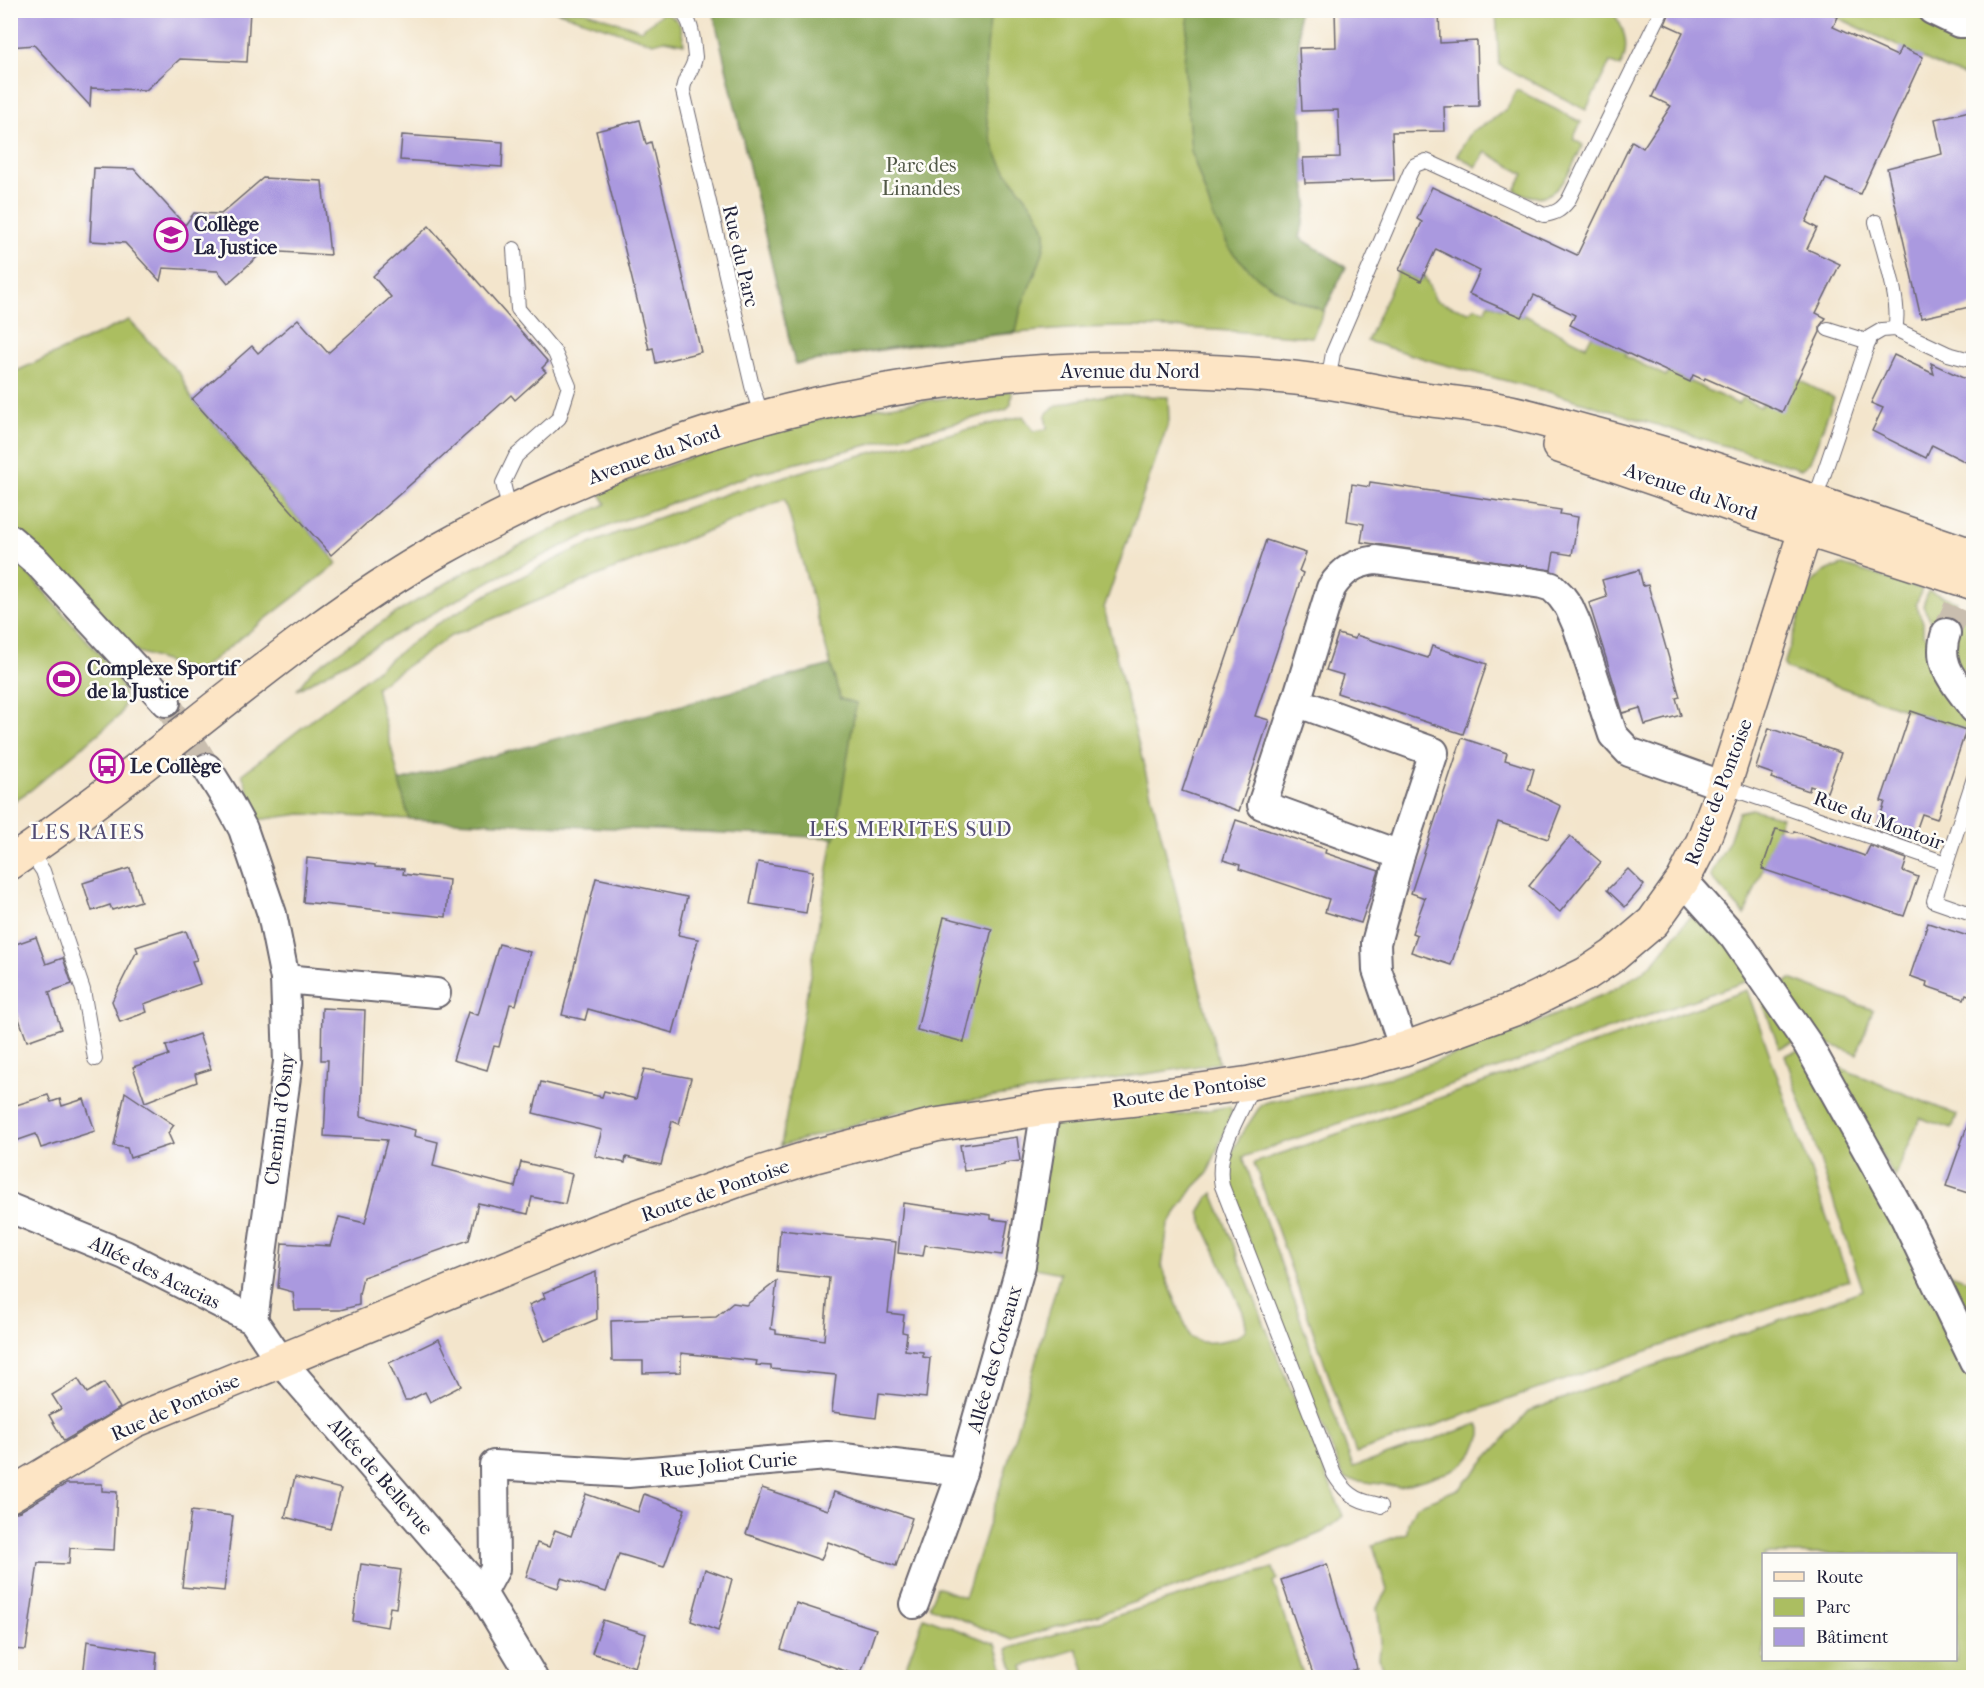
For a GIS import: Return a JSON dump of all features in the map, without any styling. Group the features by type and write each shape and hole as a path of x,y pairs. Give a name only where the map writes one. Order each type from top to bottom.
{"street":[{"path":"1932,10 1966,23"},
{"name":"Avenue du Nord","path":"20,857 140,767 336,614 445,547 510,513 632,459 762,417 894,388 993,375 1155,369 1220,372 1328,382 1506,411 1705,466 1810,516 1974,583"},
{"name":"Avenue du Nord","path":"1810,516 1974,555"},
{"name":"Route de Pontoise","path":"280,1360 600,1230 741,1179 812,1157 935,1125 1046,1108 1136,1099 1250,1083 1310,1072 1404,1048 1517,1008 1586,974 1613,956 1653,922 1683,880 1703,842 1724,786 1810,516"},
{"path":"10,539 38,563 166,702"},
{"path":"1400,855 1262,805 1331,588 1350,566 1361,562 1376,560 1552,587 1569,607 1577,625 1608,720 1619,743 1629,752 1724,786"},
{"path":"1946,633 1942,651 1944,665 1974,709"},
{"path":"1296,702 1434,752 1400,855 1376,943 1377,970 1404,1048"},
{"name":"Chemin d'Osny","path":"213,777 243,829 257,867 272,914 285,979 288,1062 253,1320"},
{"path":"1683,880 1734,937 1807,1043 1905,1218 1974,1361"},
{"path":"285,979 436,993"},
{"name":"Allée des Coteaux","path":"914,1604 962,1472 1021,1265 1046,1108"},
{"name":"Allée des Acacias","path":"10,1208 125,1255 253,1320 280,1360"},
{"name":"Rue de Pontoise","path":"10,1495 134,1421 280,1360"},
{"name":"Allée de Bellevue","path":"280,1360 482,1593 533,1677"},
{"name":"Rue Joliot Curie","path":"482,1593 495,1569 494,1465 628,1473 827,1456 962,1472"}],"lane":[{"name":"Rue du Parc","path":"679,10 686,16 689,23 695,57 683,83 686,103 752,386 762,417"},
{"path":"1328,382 1334,353 1415,165 1426,161 1544,215 1554,214 1568,201 1662,10"},
{"path":"1876,222 1897,305 1898,320 1895,329"},
{"path":"510,513 503,483 516,456 559,418 569,386 555,353 518,309 514,249"},
{"path":"1810,516 1870,337 1876,332 1889,328 1895,329 1948,354 1974,361"},
{"path":"1828,329 1869,342"},
{"path":"1946,862 1974,778"},
{"name":"Rue du Montoir","path":"1724,786 1946,862 1934,901 1974,915"},
{"path":"20,857 43,871 83,990 95,1059"},
{"path":"1250,1083 1249,1093 1222,1154 1220,1176 1222,1186 1334,1474 1349,1493 1365,1502 1378,1503 1381,1506"}],"green space":[{"path":"555,11 584,11 641,30 663,13 677,21 684,44 664,40 653,43"},
{"name":"Parc des Linandes","path":"713,11 1298,11 1303,158 1307,204 1300,238 1346,267 1312,337 1168,328 1079,328 957,340 795,364"},
{"path":"713,11 991,11 985,72 986,113 990,133 996,152 1006,171 1034,209 1045,232 1044,250 1021,309 1016,332 901,346 795,364"},
{"path":"1189,11 1298,11 1303,158 1307,204 1300,238 1346,267 1324,311 1289,297 1258,278 1231,251 1213,216 1191,151 1184,62"},
{"path":"1496,11 1611,11 1620,23 1625,38 1623,60 1620,67 1610,62 1586,110 1499,65"},
{"path":"1824,11 1911,11 1973,39 1973,79 1946,69"},
{"path":"1517,90 1581,122 1573,139 1583,145 1572,168 1558,187 1550,194 1540,197 1529,196 1515,190 1524,174 1486,152 1476,167 1457,155 1472,131 1507,108"},
{"path":"1399,270 1421,281 1424,275 1436,301 1469,312 1476,307 1485,311 1489,303 1502,309 1503,307 1586,346 1592,335 1624,350 1625,356 1666,376 1669,372 1738,404 1742,398 1760,407 1797,379 1834,398 1810,462 1801,469 1549,392 1438,363 1367,341"},
{"path":"129,320 180,374 192,399 337,564 197,672 138,652 11,533 10,374"},
{"path":"1012,390 1011,404 1006,410 754,474 618,522 492,580 297,690 312,670 388,618 467,571 606,504 599,492 719,447 821,418"},
{"path":"1109,395 1168,397 1169,421 1104,608 1219,1063 896,1112 781,1146 856,703 840,699 785,499 451,636 376,687 409,819 301,814 258,820 242,774 432,627 488,594 566,554 624,530 731,492 841,460 1023,416 1034,431 1047,429 1046,415 1056,406"},
{"name":"Complexe Sportif de la Justice","path":"10,553 115,672 124,699 119,716 31,790 11,803"},
{"path":"1843,565 1922,589 1916,604 1923,622 1923,634 1936,645 1970,721 1966,730 1787,669 1784,665 1808,589 1823,573"},
{"path":"1928,591 1956,601 1940,641 1931,633 1930,620 1923,606"},
{"path":"1966,605 1973,608 1973,671 1958,668 1949,653"},
{"path":"831,665 840,699 856,703 835,838 409,819 399,781"},
{"path":"1752,809 1782,817 1745,915 1710,876 1729,841 1739,812"},
{"path":"1695,910 1738,956 1800,1041 1779,1048 1757,986 1750,980 1243,1157 1353,1467 1478,1424 1481,1428 1481,1435 1474,1452 1466,1462 1452,1471 1400,1487 1346,1479 1341,1472 1231,1193 1229,1165 1236,1144 1261,1105 1267,1102 1392,1077 1491,1042 1609,992 1638,975 1654,962"},
{"path":"1790,979 1873,1010 1857,1054 1809,1037 1780,988"},
{"path":"1747,990 1849,1280 1356,1453 1254,1163"},
{"path":"1804,1049 1888,1210 1973,1384 1973,1677 1385,1677 1379,1658 1381,1641 1377,1607 1387,1590 1373,1545 1407,1533 1408,1522 1416,1506 1460,1488 1529,1411 1863,1290 1785,1055"},
{"path":"1823,1061 1957,1115 1952,1129 1920,1118 1895,1177"},
{"path":"1230,1106 1232,1112 1208,1173 1194,1187 1168,1225 1162,1267 1190,1337 1199,1342 1214,1342 1234,1338 1244,1331 1246,1327 1243,1312 1203,1224 1200,1211 1213,1193 1343,1516 1323,1532 1264,1557 1100,1614 1012,1640 929,1606 937,1587 965,1598 1005,1472 1060,1273 1030,1267 1054,1121 1065,1114 1181,1115"},
{"path":"1945,1272 1973,1282 1973,1330"},
{"path":"1273,1568 1277,1579 1273,1582 1304,1677 1087,1677 1077,1649 1023,1666 1026,1677 1016,1677 1007,1649"},
{"path":"924,1617 996,1644 1006,1677 902,1677"}],"building":[{"path":"10,10 250,10 247,62 180,59 146,90 91,88 90,106 34,45 10,47"},
{"path":"1335,10 1439,10 1440,43 1477,41 1479,106 1444,107 1445,131 1392,132 1394,180 1305,183 1303,158 1340,157 1338,110 1302,111 1299,48 1336,47"},
{"path":"1671,10 1824,10 1838,17 1833,27 1897,56 1901,47 1923,57 1860,194 1826,179 1806,222 1817,228 1807,249 1840,264 1816,313 1826,318 1820,326 1820,332 1782,412 1705,378 1704,380 1693,375 1690,382 1635,357 1570,325 1575,315 1534,295 1522,317 1469,294 1480,271 1436,249 1421,281 1399,270 1422,222 1417,219 1432,187 1577,255 1632,141 1643,148 1671,106 1652,97 1683,32 1665,24"},
{"path":"1974,110 1974,306 1921,318 1887,168 1942,154 1935,119"},
{"path":"640,120 646,144 651,142 701,352 656,363 653,348 649,349 596,131"},
{"path":"402,135 503,142 502,167 400,160"},
{"path":"94,168 134,169 185,225 194,213 221,214 263,178 322,181 330,255 264,251 228,283 218,271 163,268 160,281 125,243 90,241"},
{"path":"429,226 548,362 542,368 546,372 515,400 511,395 331,555 192,399 252,346 258,353 298,319 328,353 391,297 373,276"},
{"path":"1894,355 1934,374 1931,363 1974,383 1974,466 1932,445 1926,458 1872,431 1883,408 1871,403"},
{"path":"1370,482 1561,510 1560,514 1578,517 1572,555 1554,552 1551,570 1361,542 1364,524 1347,521 1352,484 1369,487"},
{"path":"1266,540 1306,553 1299,571 1303,573 1255,716 1269,720 1239,811 1182,791"},
{"path":"1639,570 1643,586 1648,585 1680,697 1676,698 1681,715 1645,725 1640,708 1623,713 1589,603 1607,597 1602,580"},
{"path":"1338,634 1355,639 1356,635 1428,658 1432,646 1487,664 1463,734 1337,693 1343,675 1326,670"},
{"path":"1911,711 1966,730 1937,819 1922,814 1912,842 1876,829 1885,802 1881,801"},
{"path":"1769,728 1841,753 1827,792 1810,786 1809,791 1771,778 1773,774 1756,768"},
{"path":"1462,738 1507,753 1505,760 1534,769 1528,790 1561,806 1548,839 1498,822 1451,965 1411,952 1417,935 1412,933 1425,898 1411,893"},
{"path":"1236,820 1326,849 1325,853 1379,871 1361,923 1325,912 1329,899 1239,869 1240,865 1223,860"},
{"path":"1776,829 1793,833 1794,831 1865,856 1870,846 1907,859 1903,871 1918,877 1904,916 1762,869"},
{"path":"1570,836 1601,862 1560,912 1529,886"},
{"path":"307,858 404,869 403,874 449,880 446,917 303,902"},
{"path":"758,862 813,871 806,913 750,904"},
{"path":"130,868 141,901 112,910 110,905 92,911 83,883"},
{"path":"1628,869 1644,885 1625,907 1607,890"},
{"path":"596,878 687,897 678,935 698,939 673,1033 588,1009 585,1020 562,1015"},
{"path":"944,917 992,929 964,1042 917,1030"},
{"path":"1928,923 1974,938 1974,997 1966,994 1964,999 1926,986 1927,982 1910,976"},
{"path":"186,931 197,960 192,961 200,984 144,1004 147,1012 120,1022 112,1001 138,952 136,947"},
{"path":"36,937 46,964 63,958 72,984 49,992 61,1029 27,1041 10,994 10,946"},
{"path":"499,944 530,952 516,1005 510,1004 499,1047 494,1046 487,1070 453,1060 468,1012 478,1015"},
{"path":"322,1008 365,1010 361,1116 415,1130 414,1136 438,1142 433,1166 515,1187 521,1162 572,1174 565,1204 532,1197 528,1214 478,1203 469,1240 363,1277 359,1305 340,1310 295,1310 293,1292 278,1288 282,1243 330,1246 339,1217 365,1223 387,1140 324,1136 328,1060 321,1060"},
{"path":"199,1034 211,1069 195,1074 197,1082 145,1102 133,1067 169,1055 166,1046"},
{"path":"644,1069 691,1078 679,1124 672,1121 661,1165 626,1157 625,1163 595,1156 602,1130 533,1113 541,1082 602,1097 604,1091 636,1099"},
{"path":"125,1092 174,1125 168,1133 173,1144 130,1158 127,1148 114,1146"},
{"path":"48,1095 51,1102 60,1099 62,1106 84,1099 95,1131 41,1148 36,1134 10,1143 10,1107"},
{"path":"1970,1118 1974,1118 1974,1195 1946,1186"},
{"path":"1017,1137 1020,1161 964,1171 960,1145"},
{"path":"903,1203 991,1215 991,1219 1008,1221 1002,1255 925,1245 923,1256 898,1253"},
{"path":"780,1230 896,1242 888,1313 904,1315 902,1332 907,1333 905,1350 923,1352 923,1357 930,1358 926,1398 879,1393 876,1418 832,1412 836,1375 771,1369 771,1366 756,1365 757,1361 681,1353 681,1372 643,1373 643,1361 612,1361 611,1321 716,1317 733,1303 746,1305 777,1281 771,1329 776,1330 776,1334 824,1340 829,1278 777,1272"},
{"path":"596,1272 597,1319 545,1341 529,1305 545,1298 543,1293"},
{"path":"439,1339 461,1386 430,1402 425,1392 410,1400 405,1400 389,1363"},
{"path":"78,1379 87,1393 104,1383 120,1408 64,1441 49,1415 61,1409 52,1395"},
{"path":"295,1477 341,1489 330,1529 285,1517"},
{"path":"66,1484 102,1484 102,1491 117,1492 114,1550 70,1548 69,1564 38,1563 26,1650 10,1649 10,1514 20,1511"},
{"path":"762,1488 828,1510 834,1492 912,1518 896,1566 828,1542 821,1560 746,1534"},
{"path":"586,1494 638,1512 644,1494 685,1509 664,1567 619,1554 606,1592 561,1578 558,1588 526,1577 537,1543 549,1547 555,1530 571,1536"},
{"path":"191,1511 233,1516 224,1591 182,1587"},
{"path":"361,1564 401,1570 396,1608 390,1607 387,1627 353,1621"},
{"path":"1327,1564 1357,1669 1333,1677 1314,1677 1281,1580"},
{"path":"705,1569 732,1579 718,1631 691,1621"},
{"path":"796,1603 876,1629 860,1676 781,1649"},
{"path":"603,1620 646,1634 635,1667 592,1653"},
{"path":"87,1641 157,1652 155,1677 83,1677"}],"tunnel":[{"path":"1946,633 1974,572"},
{"path":"166,702 207,768"}],"place":[{"name":"Collège La Justice","path":"171,235"},
{"name":"Complexe Sportif de la Justice","path":"64,679"},
{"name":"Le Collège","path":"107,766"}],"district":[{"name":"LES MERITES SUD","path":"911,829"},
{"name":"LES RAIES","path":"88,832"}]}
